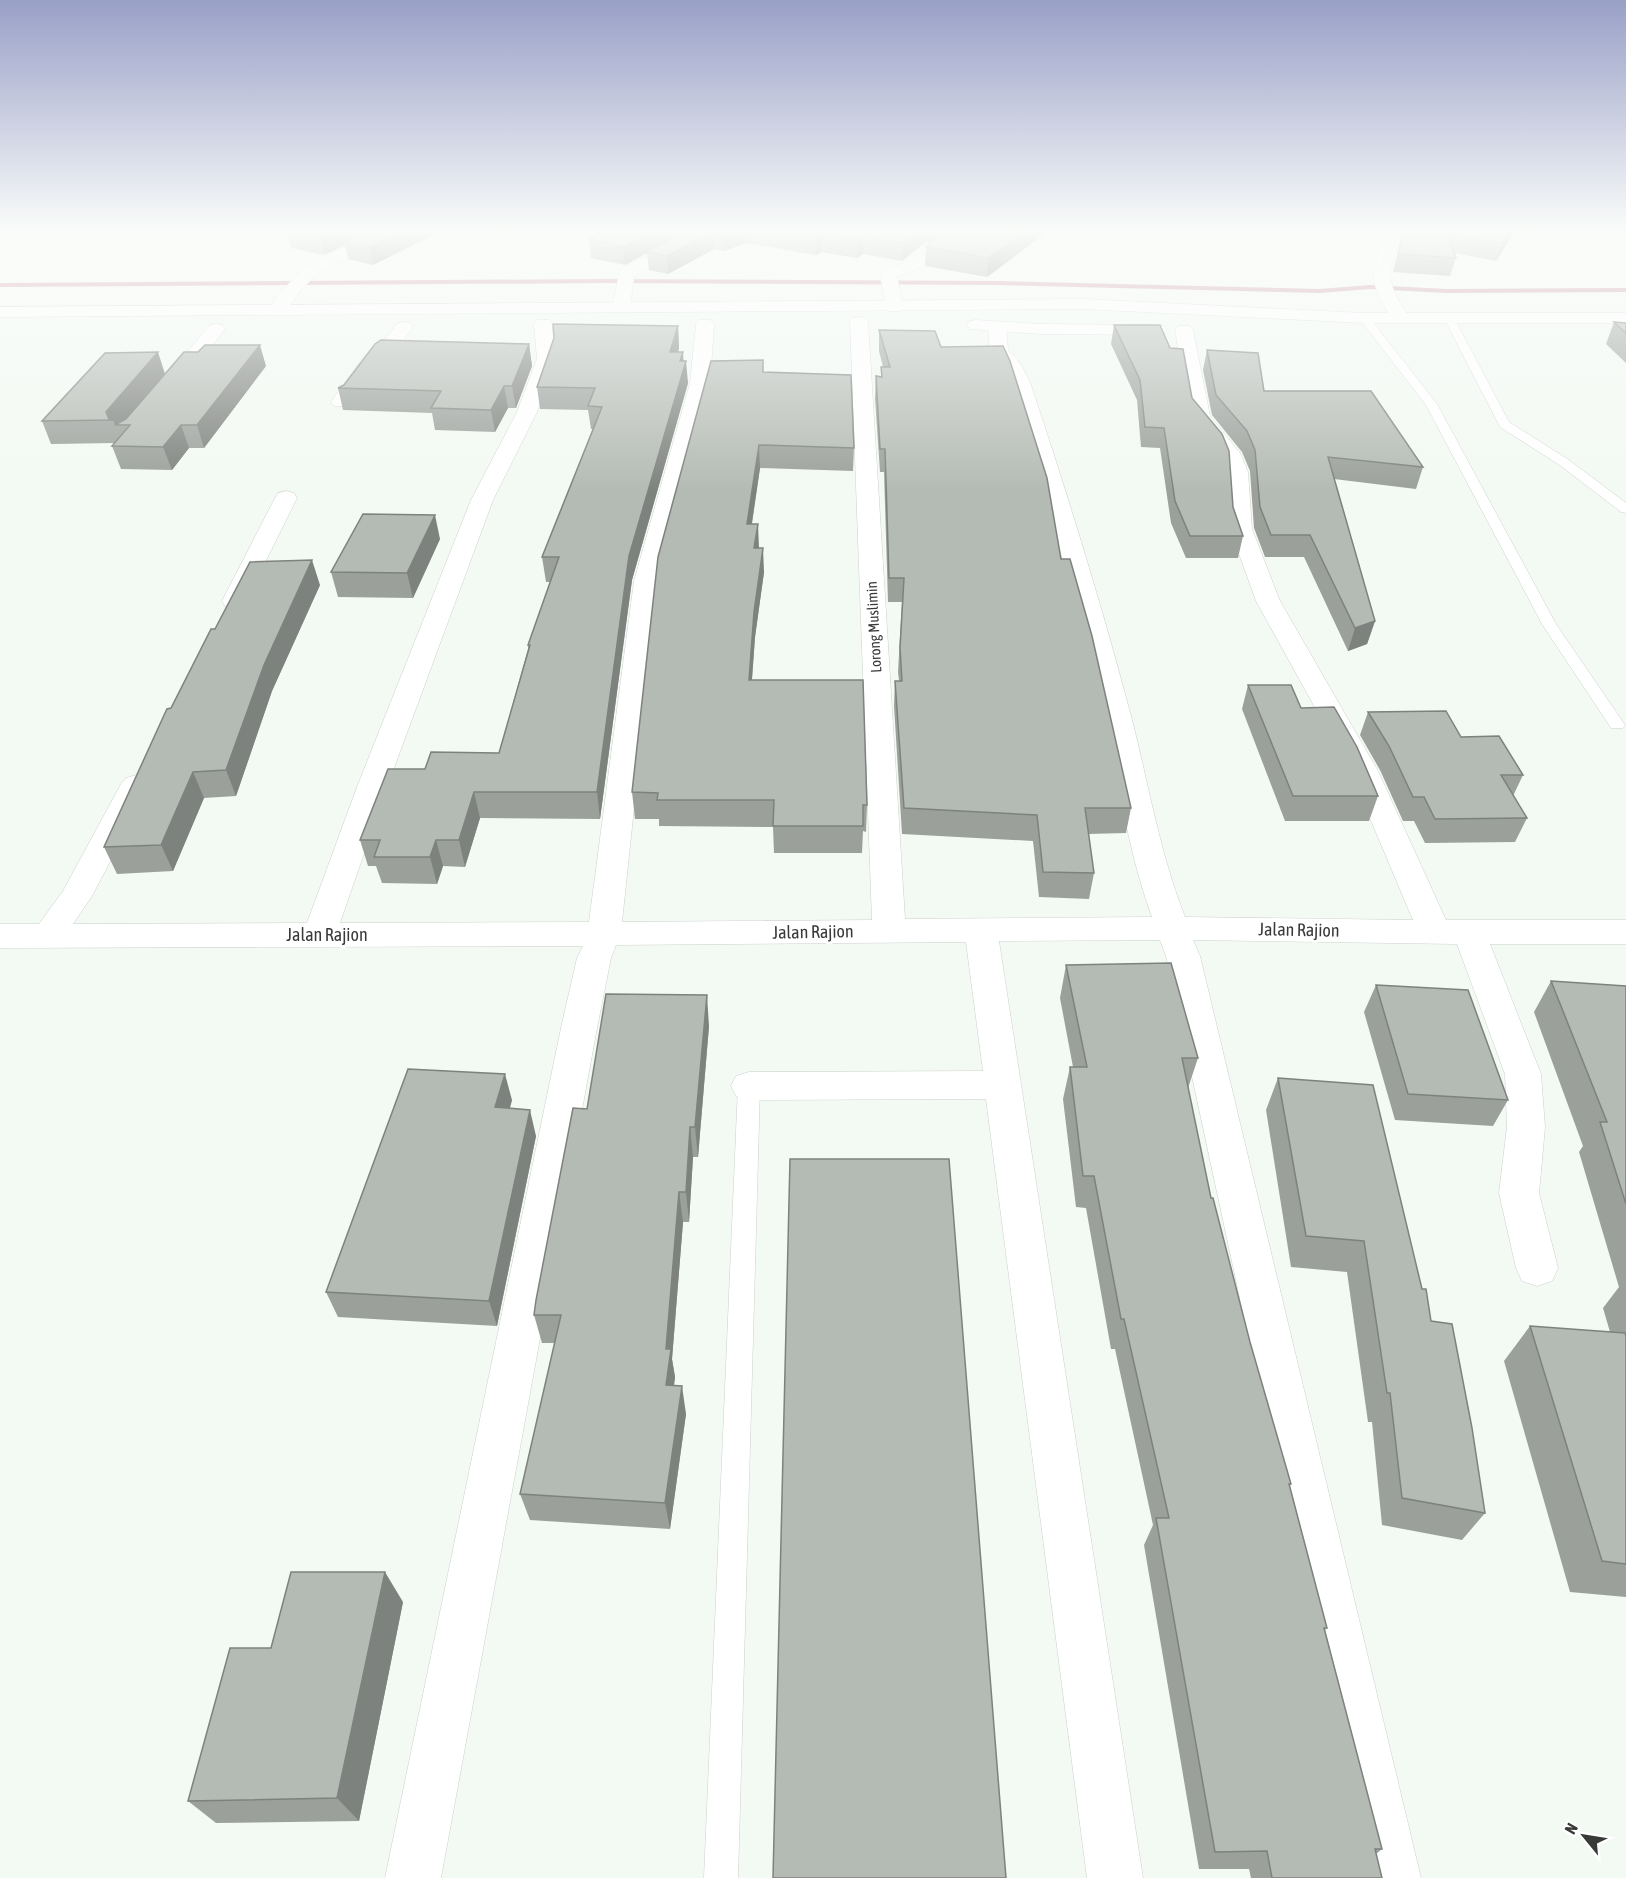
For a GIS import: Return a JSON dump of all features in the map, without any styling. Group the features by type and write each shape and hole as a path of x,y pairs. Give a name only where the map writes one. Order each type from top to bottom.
{"street":[{"path":"322,328 859,322 979,317"},
{"path":"993,317 999,352 1011,363 1020,381 1063,514 1113,703 1152,873 1178,942 1394,1878"},
{"path":"997,317 1027,322 1090,325 1105,323 1112,319 1111,317"},
{"path":"999,317 1129,331 1184,330 1364,318"},
{"path":"1337,317 1626,318"},
{"name":"Lorong Muslimin","path":"859,322 889,931"},
{"path":"319,935 372,787 482,500 527,412 546,359 543,324"},
{"path":"413,1878 579,1028 599,946 646,581 700,383 705,324"},
{"path":"341,402 371,360 386,351 404,327"},
{"path":"156,401 216,329"},
{"path":"193,330 240,329"},
{"path":"1184,330 1200,417 1229,453 1237,472 1241,530 1268,601 1364,771 1400,857 1452,932 1523,1074 1526,1127 1519,1193 1537,1268"},
{"path":"220,627 286,498"},
{"path":"48,936 76,896 148,762"},
{"path":"981,930 1114,1878"},
{"name":"Jalan Rajion","path":"0,936 319,935 599,946 889,931 981,930 1178,942 1452,932 1626,932"},
{"path":"750,1086 1003,1085"}],"lane":[{"path":"1364,318 1431,404 1549,624 1617,725"},
{"path":"1449,318 1504,424 1565,463 1626,509"},
{"path":"722,1878 750,1086"}],"building":[{"path":"1614,322 1626,323 1626,333"},
{"path":"553,324 678,326 670,352 683,352 680,361 686,361 629,556 597,792 474,792 459,840 436,840 430,857 374,857 380,840 360,840 388,769 425,769 431,752 499,753 530,645 528,645 559,557 542,557 602,407 588,406 595,388 537,387 554,338"},
{"path":"1114,325 1160,325 1170,348 1183,349 1192,398 1222,434 1229,451 1233,507 1243,536 1190,536 1175,501 1164,428 1145,427 1140,380"},
{"path":"879,330 935,331 941,347 1003,346 1010,361 1047,478 1061,559 1070,559 1092,636 1131,808 1085,808 1094,873 1043,872 1037,815 904,808 895,681 902,681 900,648 904,578 889,578 885,449 880,449 876,376 882,377 881,367 890,367"},
{"path":"381,340 529,344 512,386 504,386 491,410 431,408 441,391 338,388 344,385 375,344"},
{"path":"205,345 260,345 197,425 181,425 163,447 112,446 130,425 115,425 126,419 184,352 198,352"},
{"path":"1207,350 1258,353 1264,391 1371,391 1423,467 1328,457 1375,621 1355,628 1310,535 1271,535 1260,507 1255,450 1247,431 1216,395"},
{"path":"158,352 106,412 109,419 113,420 42,421 105,353"},
{"path":"763,360 763,372 851,375 854,448 759,445 747,524 758,524 754,548 763,548 754,612 749,680 863,680 867,805 863,805 863,826 773,826 774,800 657,800 658,793 632,792 658,557 711,361"},
{"path":"363,514 435,515 407,573 331,572"},
{"path":"312,560 264,665 226,770 193,772 161,845 104,847 167,709 171,708 211,629 215,629 250,562"},
{"path":"1248,685 1291,685 1301,708 1334,707 1357,747 1378,796 1293,796"},
{"path":"1446,711 1461,737 1499,736 1523,775 1501,775 1527,818 1435,819 1424,797 1413,797 1389,746 1368,712"},
{"path":"1171,963 1198,1058 1182,1058 1211,1198 1213,1198 1250,1342 1291,1484 1289,1484 1327,1628 1324,1628 1382,1849 1375,1849 1382,1878 1272,1878 1267,1851 1215,1852 1156,1518 1169,1518 1124,1319 1121,1319 1094,1176 1083,1176 1070,1067 1087,1067 1066,965"},
{"path":"1551,981 1626,986 1626,1204 1600,1122 1607,1122"},
{"path":"1376,985 1468,990 1508,1100 1408,1094"},
{"path":"606,994 707,995 695,1127 690,1127 686,1192 679,1192 666,1349 671,1349 666,1385 682,1386 665,1503 520,1494 561,1315 534,1315 536,1300 573,1108 587,1109"},
{"path":"408,1069 505,1074 495,1107 530,1110 489,1301 326,1292"},
{"path":"1278,1078 1373,1085 1422,1289 1426,1289 1431,1321 1452,1324 1472,1428 1485,1513 1402,1498 1390,1393 1387,1393 1364,1241 1306,1236"},
{"path":"790,1159 949,1159 1006,1878 773,1878"},
{"path":"1530,1326 1625,1333 1626,1564 1602,1561"},
{"path":"291,1572 385,1572 337,1798 188,1801 230,1648 271,1648"}]}
